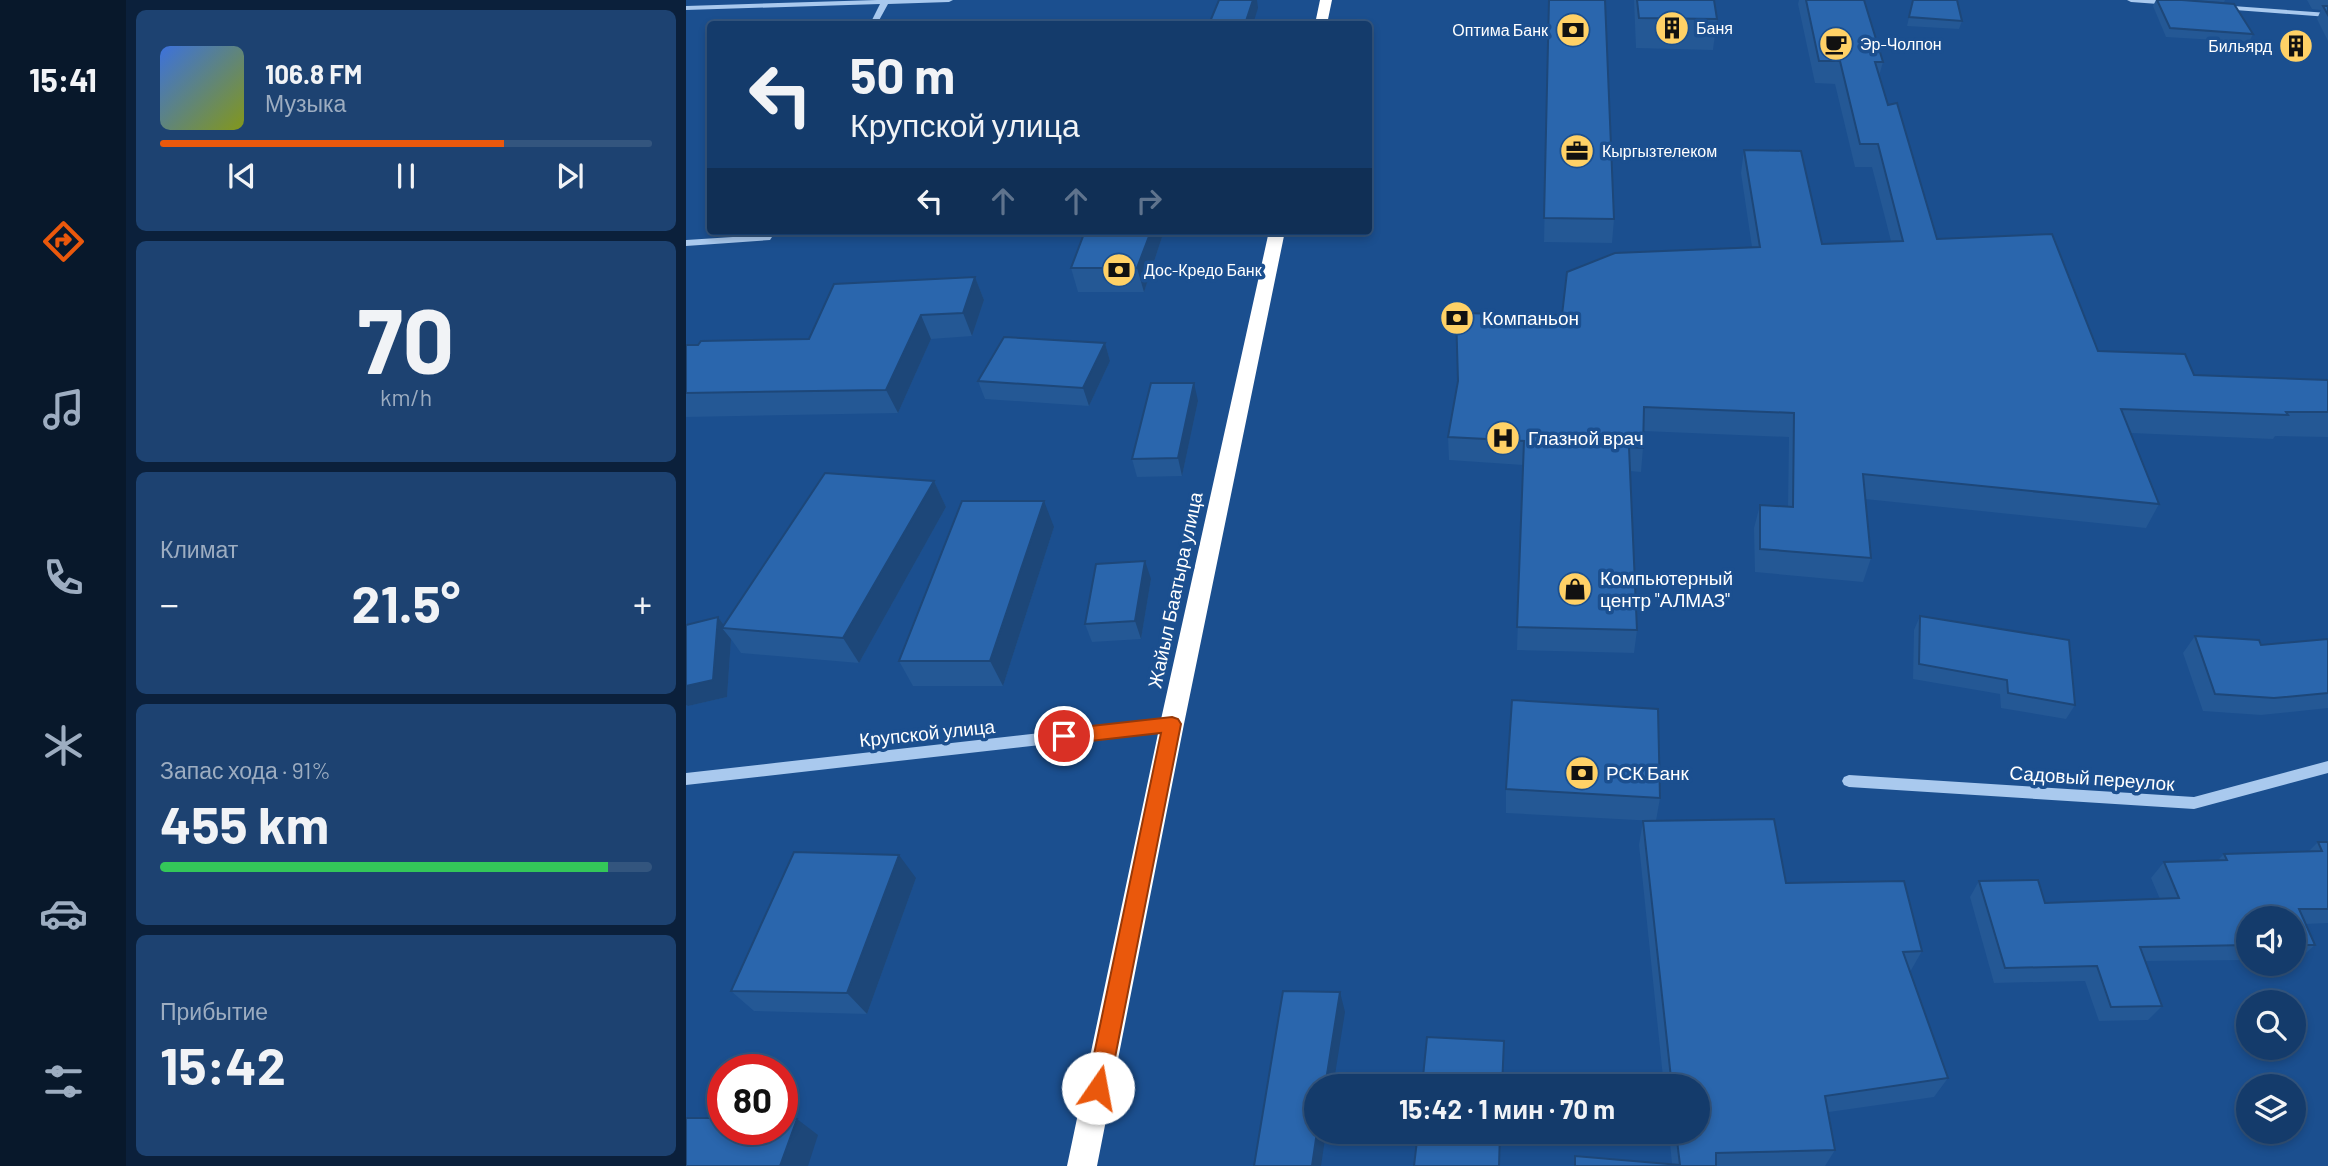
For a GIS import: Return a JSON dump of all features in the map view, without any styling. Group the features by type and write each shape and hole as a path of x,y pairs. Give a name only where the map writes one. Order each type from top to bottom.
{"highway":[{"path":"1322,21 1326,0"},
{"name":"Жайыл Баатыра улица","path":"1082,1166 1172,724 1276,235"}],"street":[{"path":"686,8 949,0"},
{"path":"2131,0 2183,4"},
{"path":"876,21 885,2"},
{"path":"2210,6 2328,15"},
{"path":"686,243 767,238 769,235"},
{"name":"Крупской улица","path":"686,779 1172,724"},
{"name":"Садовый переулок","path":"1849,781 2194,803 2328,766"}],"building":[{"path":"1219,0 1253,0 1246,21 1210,21"},
{"name":"Кыргызтелеком","path":"1549,0 1605,0 1614,219 1544,218"},
{"path":"1637,0 1714,0 1717,19 1639,18"},
{"path":"1806,0 1864,0 1883,62 1875,62 1888,105 1897,103 1937,239 2052,234 2098,351 2185,354 2194,375 2328,380 2328,412 2286,412 2288,415 2121,409 2159,504 1863,474 1871,558 1760,549 1760,505 1793,507 1794,413 1644,407 1643,448 1629,447 1637,630 1517,627 1524,441 1448,437 1458,381 1456,313 1562,315 1567,272 1615,253 1760,247 1744,150 1801,151 1822,244 1903,241 1878,144 1860,144 1840,61 1819,61"},
{"path":"1913,0 1957,0 1962,21 1909,17"},
{"path":"2157,0 2234,4 2253,34 2170,28"},
{"path":"1083,235 1149,235 1137,268 1071,268"},
{"path":"975,277 963,313 921,315 886,390 686,393 686,345 698,345 701,341 809,339 834,284"},
{"path":"1004,337 1105,343 1083,388 978,381"},
{"path":"1151,383 1194,383 1178,458 1132,459"},
{"path":"825,473 934,481 843,638 722,628"},
{"path":"962,501 1044,501 990,661 899,661"},
{"path":"1145,561 1135,621 1085,624 1096,564"},
{"path":"1920,616 2069,640 2075,705 2008,693 2007,680 1919,664"},
{"path":"718,617 713,680 686,686 686,625"},
{"path":"2195,636 2259,640 2261,645 2328,639 2328,693 2274,698 2215,694"},
{"name":"РСК Банк","path":"1512,700 1658,709 1660,798 1506,789"},
{"path":"1774,819 1786,883 1904,881 1922,951 1903,952 1948,1078 1825,1096 1835,1150 1716,1153 1716,1166 1575,1166 1575,1156 1680,1165 1677,1144 1710,1144 1710,1074 1671,1074 1643,821"},
{"path":"2318,842 2328,842 2328,909 2306,909 2306,906 2236,906 2236,945 2140,947 2162,1006 2111,1007 2097,966 2005,968 1979,881 2038,880 2045,903 2179,898 2164,862 2227,860 2224,854 2322,851"},
{"path":"794,852 899,855 847,993 731,991"},
{"path":"2306,925 2315,945 2306,945"},
{"path":"1283,991 1340,992 1327,1074 1304,1074 1304,1144 1315,1144 1312,1166 1254,1166"},
{"path":"1427,1037 1504,1041 1503,1074 1423,1074"},
{"path":"686,1118 707,1118 707,1145 788,1145 780,1166 686,1166"},
{"path":"1417,1144 1500,1144 1499,1166 1414,1166"}],"place":[{"name":"Баня","path":"1672,28"},
{"name":"Оптима Банк","path":"1573,30"},
{"name":"Эр-Чолпон","path":"1836,44"},
{"name":"Бильярд","path":"2296,46"},
{"name":"Кыргызтелеком","path":"1577,151"},
{"name":"Дос-Кредо Банк","path":"1119,270"},
{"name":"Компаньон","path":"1457,318"},
{"name":"Глазной врач","path":"1503,438"},
{"name":"Компьютерный центр \"АЛМАЗ\"","path":"1575,589"},
{"name":"РСК Банк","path":"1582,773"}],"route":[{"path":"1064,736 1172,724 1098,1088"}]}
